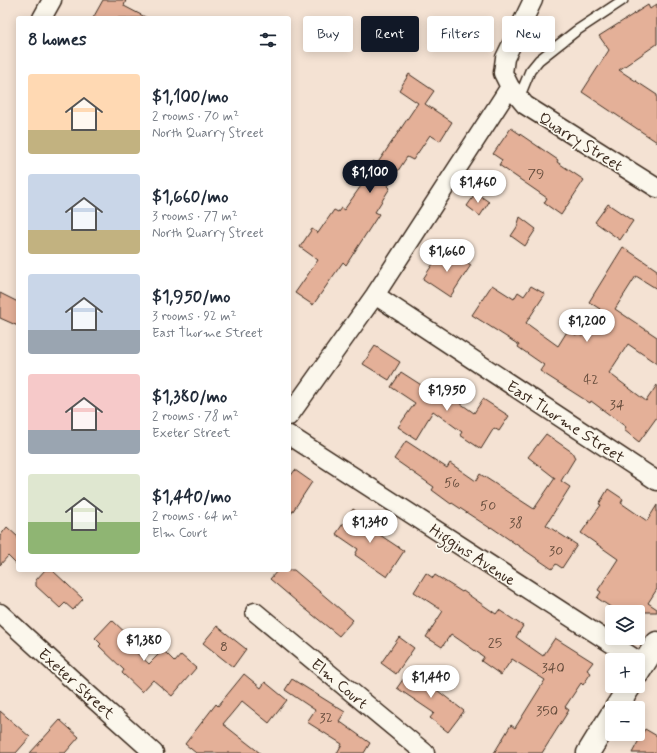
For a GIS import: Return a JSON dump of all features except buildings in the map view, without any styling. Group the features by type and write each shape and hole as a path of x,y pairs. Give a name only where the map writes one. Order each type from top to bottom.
{"street":[{"path":"43,16 52,0"},
{"path":"291,413 375,295 515,92 503,73 505,58 533,0"},
{"name":"Quarry Street","path":"515,92 525,105 657,188"},
{"name":"East Thorme Street","path":"375,295 657,481"},
{"name":"Higgins Avenue","path":"291,436 622,653"},
{"name":"Elm Court","path":"255,612 425,753"},
{"name":"Exeter Street","path":"0,613 154,753"},
{"path":"645,657 657,643"},
{"path":"588,753 605,725"}],"lane":[{"path":"515,92 539,60 576,31 623,0"}]}
